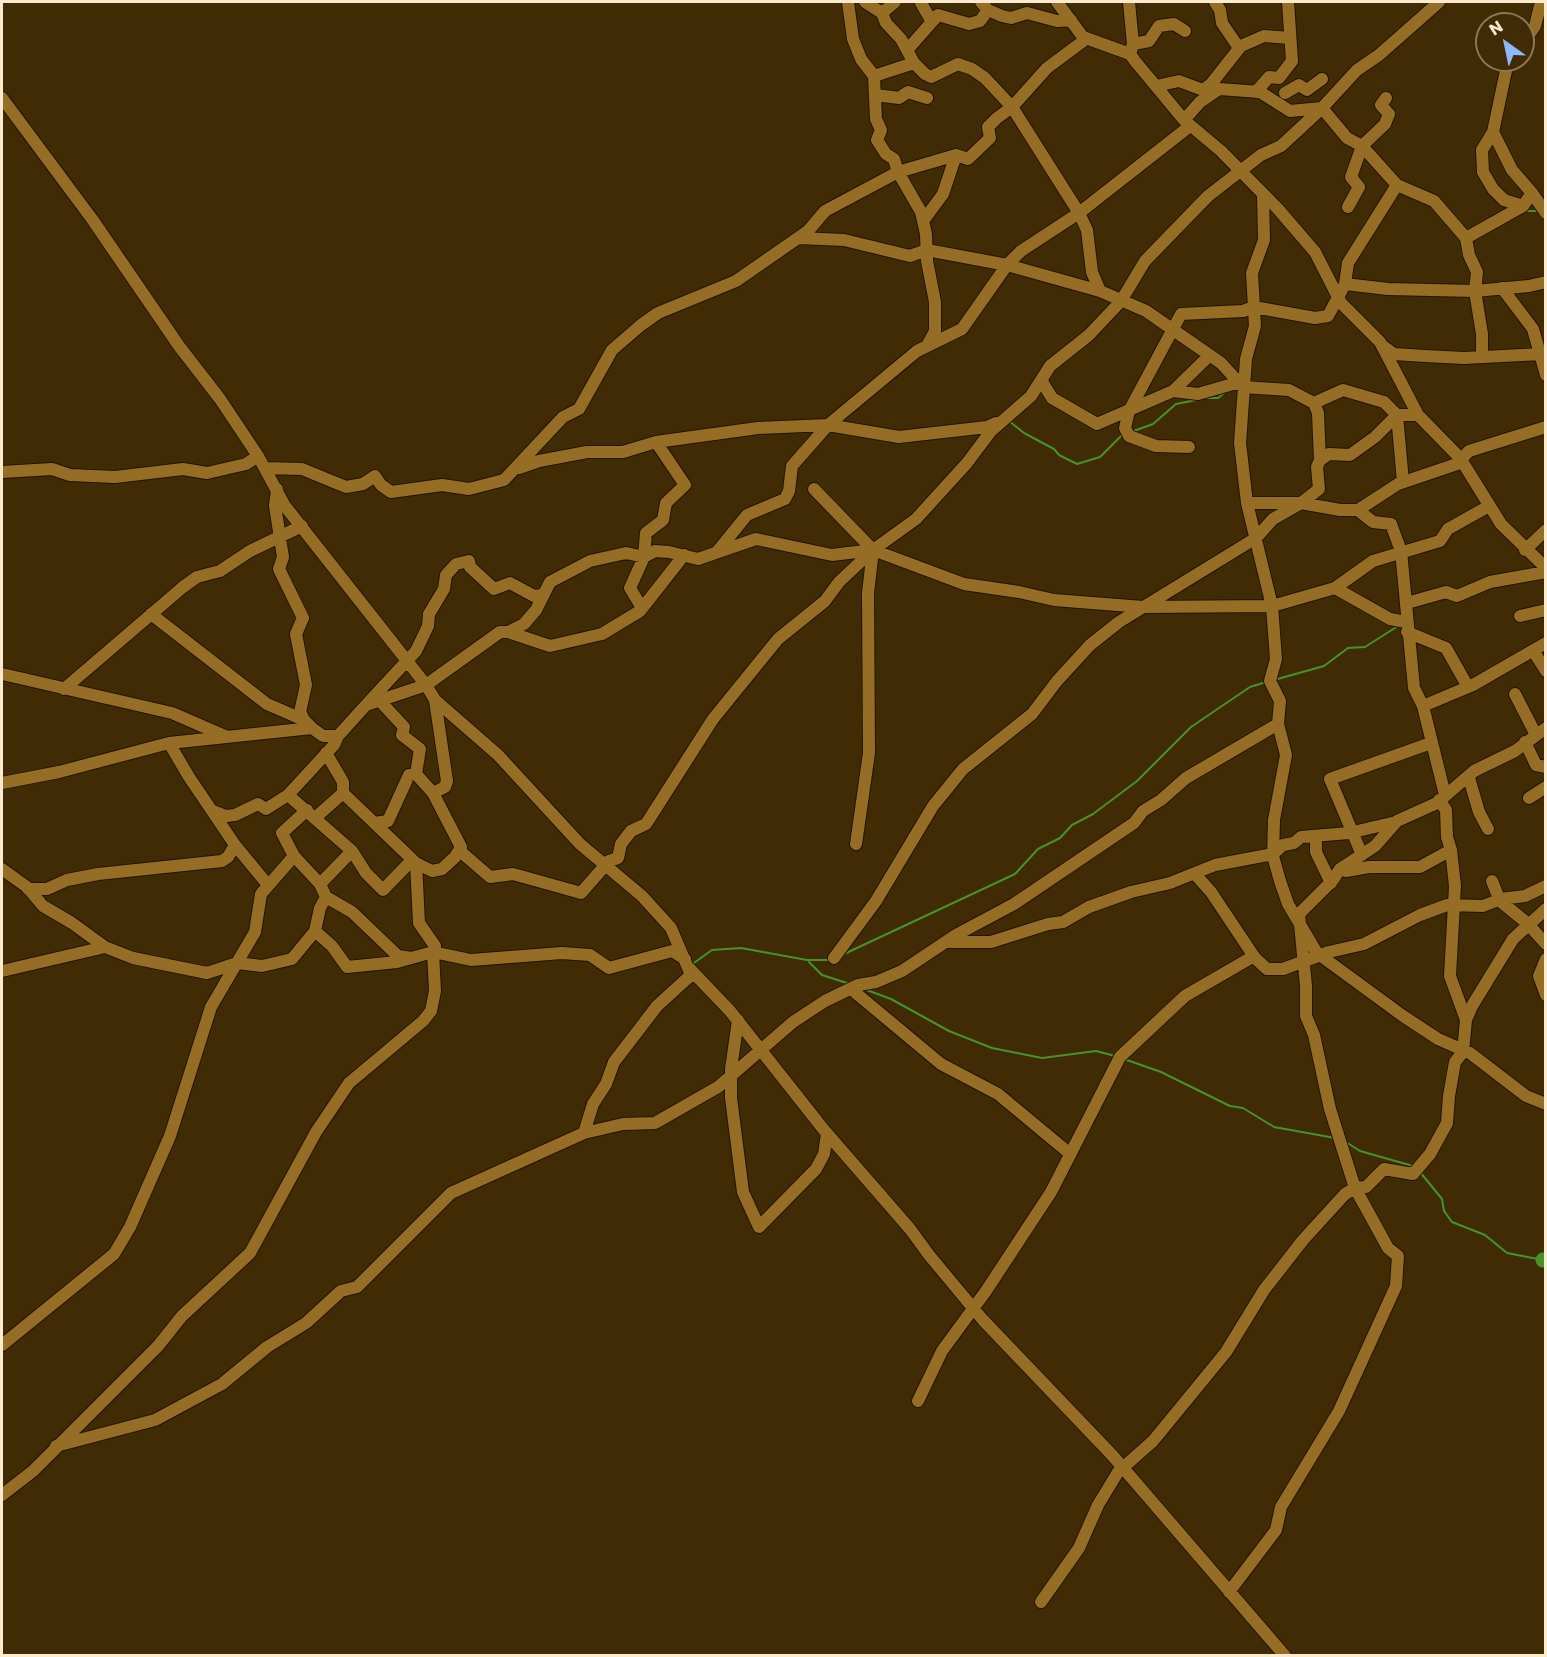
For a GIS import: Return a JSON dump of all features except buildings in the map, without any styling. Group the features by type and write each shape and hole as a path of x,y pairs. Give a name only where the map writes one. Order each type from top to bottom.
{"street":[{"path":"848,2 853,39 861,59 874,76 876,119 880,130 877,140 886,154 894,159 898,172 921,212 935,302 935,331 928,344"},
{"path":"865,2 882,13 886,23 908,49 914,63 930,77 958,64 972,69 985,78 1012,107 1079,213 1087,230 1092,272 1100,291"},
{"path":"882,13 895,2"},
{"path":"1057,2 1086,39"},
{"path":"1215,2 1220,10 1222,23 1239,48"},
{"path":"1256,92 1269,77 1279,78 1292,61 1290,38 1292,29 1288,2"},
{"path":"416,774 433,793 457,836 460,851 490,877 513,874 555,884 577,894 595,879 612,859 618,858 621,844 631,831 646,824 713,719 778,639 827,599 839,582 873,549 916,519 1000,422 1031,396 1050,366 1089,335 1123,298 1145,261 1208,196 1261,155 1281,146 1323,108 1357,70 1379,55 1439,2"},
{"path":"921,3 932,22"},
{"path":"1132,3 1131,49 1156,86 1187,123 1240,171 1315,252 1338,298 1382,345 1394,354 1482,356 1541,354"},
{"path":"908,49 938,15 957,18 969,24 980,21 984,6 1011,18 1027,13 1058,21 1071,20"},
{"path":"1535,26 1540,6"},
{"path":"265,468 302,469 346,487 363,484 375,476 381,485 391,492 453,485 469,489 504,480 563,417 579,409 612,350 658,313 736,281 799,238 826,210 898,172 956,155 968,159 981,150 990,138 988,127 1012,107 1047,68 1086,39 1095,39 1131,49 1149,41 1159,26 1174,24 1185,31"},
{"path":"716,554 747,515 785,499 789,491 792,466 828,425 928,344 962,329 1008,265 1028,245 1079,213 1187,123 1200,102 1215,86 1239,48 1264,36 1290,38"},
{"path":"874,76 914,63"},
{"path":"1506,72 1493,132 1482,150 1483,172 1493,189 1504,200 1523,206"},
{"path":"1307,90 1322,79"},
{"path":"1156,86 1179,81 1203,90 1215,86 1256,92 1290,111 1323,108"},
{"path":"1285,93 1299,85 1307,90"},
{"path":"1307,90 1307,108"},
{"path":"876,94 899,98 908,92 927,98"},
{"path":"2,98 92,219 258,456 277,487 284,504 426,685 435,700 497,754 580,844 607,864 642,896 671,928 691,975 657,1006 614,1062 606,1084 593,1104 584,1133"},
{"path":"1348,207 1359,187 1351,177 1362,146 1385,124 1389,114 1382,104 1386,98"},
{"path":"1323,108 1347,138 1362,146 1397,185 1434,201 1466,238 1469,255 1477,272 1474,291 1482,334 1482,356"},
{"path":"1493,132 1512,170 1532,193 1545,213"},
{"path":"923,221 943,194 956,155"},
{"path":"1190,447 1156,446 1129,436 1125,428 1129,411 1182,313 1244,311 1254,307 1315,318 1330,315 1345,284 1348,262 1397,185"},
{"path":"1466,238 1523,206 1532,193"},
{"path":"1263,195 1264,240 1252,273 1255,326 1241,385 1240,443 1247,503 1272,606 1276,659 1270,681 1280,701 1278,724 1286,755 1274,820 1273,854 1288,904 1301,928 1321,956 1403,1016 1438,1039 1464,1050 1526,1096 1545,1104"},
{"path":"799,238 844,240 910,256 927,250 1008,265 1123,298 1209,355 1241,385"},
{"path":"1345,284 1388,289 1474,291 1545,282"},
{"path":"1502,288 1533,329 1545,338"},
{"path":"1533,329 1545,375"},
{"path":"1382,345 1418,416 1460,458 1489,506 1525,550 1545,570"},
{"path":"1041,380 1052,398 1097,424 1173,391 1209,355"},
{"path":"834,958 876,901 933,806 963,769 1032,714 1057,681 1090,645 1143,607 1256,538 1273,519 1301,503 1319,489 1318,413 1314,403 1289,390 1241,385 1198,394 1173,391"},
{"path":"1314,403 1343,390 1384,402 1396,415 1403,482"},
{"path":"1396,415 1418,416"},
{"path":"1320,460 1329,454 1350,455 1375,438 1396,415"},
{"path":"515,470 539,461 587,452 623,452 656,442 759,428 828,425 899,437 987,427 1000,422"},
{"path":"1247,503 1301,503 1340,510 1358,510 1403,482 1458,464 1460,458 1469,451 1545,427"},
{"path":"642,608 630,588 644,557 646,533 663,520 666,503 685,485 656,442"},
{"path":"2,472 52,469 70,475 115,477 183,469 207,473 246,464 258,456"},
{"path":"277,487 275,506 283,557 279,569 303,618 296,634 306,682 300,709 308,724"},
{"path":"814,489 873,549 964,584 1054,600 1143,607 1272,606 1335,588 1372,561 1440,541 1448,529 1489,506"},
{"path":"1358,510 1373,522 1391,524 1401,551 1414,688 1423,706 1446,810 1447,839 1451,850 1455,886 1450,976 1466,1020"},
{"path":"64,689 194,579 220,571 250,551 302,526"},
{"path":"1525,550 1545,530"},
{"path":"508,632 530,618 550,582 590,561 626,553 644,557 655,551 698,559 756,539 830,555 873,549"},
{"path":"856,844 869,753 868,593 873,549"},
{"path":"366,705 426,685 500,632 508,632 546,645 560,645 602,634 642,608 684,555"},
{"path":"213,811 226,816 235,815 258,804 264,809 288,795 406,662 422,640 429,614 444,588 446,575 461,561 469,561 470,567 494,589 510,583 534,596 542,595"},
{"path":"1407,603 1446,592 1457,596 1490,582 1545,570"},
{"path":"1335,588 1390,620 1446,648 1468,687"},
{"path":"1520,616 1545,610"},
{"path":"151,614 267,704 308,724 323,736 338,736"},
{"path":"1423,706 1468,687 1534,652 1545,643"},
{"path":"1534,652 1545,671"},
{"path":"2,674 172,713 226,736"},
{"path":"946,942 991,942 1048,924 1063,922 1089,907 1131,892 1170,883 1215,866 1273,854 1283,845 1294,843 1301,837 1316,838 1353,832 1397,821 1442,798 1492,760 1515,751 1541,732 1515,694"},
{"path":"433,793 445,788 447,781 435,700"},
{"path":"380,701 404,728 402,735 420,749 416,774"},
{"path":"2,783 58,772 169,743 308,724"},
{"path":"56,1446 155,1420 222,1384 267,1347 306,1323 341,1291 357,1287 451,1193 584,1133 623,1124 654,1123 718,1088 793,1022 825,1001 902,971 946,942 1014,904 1134,823 1143,811 1161,800 1186,778 1278,724"},
{"path":"1525,742 1536,765 1545,767"},
{"path":"169,743 235,845 268,885"},
{"path":"1362,855 1330,778 1431,743"},
{"path":"326,753 343,782 343,793 415,862 435,871 444,867 460,851"},
{"path":"375,823 387,822 409,775 416,774"},
{"path":"1469,778 1479,812 1488,829"},
{"path":"1529,798 1545,787"},
{"path":"343,793 282,833 294,856 320,884 326,897 349,910 398,956 415,958"},
{"path":"288,795 352,851 366,873 383,890 415,862"},
{"path":"1229,1592 1276,1530 1281,1507 1339,1410 1396,1286 1398,1257 1388,1248 1355,1188 1330,1109 1314,1035 1306,1017 1306,986 1299,914 1331,883 1341,869 1375,846 1397,821"},
{"path":"1316,838 1316,852 1331,883"},
{"path":"28,889 51,888 67,880 98,874 222,861 228,857 235,845"},
{"path":"1341,869 1420,867 1451,850"},
{"path":"320,884 352,851"},
{"path":"2,1345 114,1254 130,1227 170,1137 209,1011 255,932 261,894 294,856"},
{"path":"2,1495 33,1471 158,1347 182,1316 250,1253 316,1132 349,1083 364,1067 423,1021 431,1011 435,991 433,952 435,946 419,923 415,862"},
{"path":"2,869 28,889 43,906 72,923 105,947 133,958 201,972 215,972 237,963 256,966 286,962 300,951 315,931 320,908 326,897"},
{"path":"1195,874 1211,892 1254,956 1268,969 1283,969 1364,944 1420,915 1447,905 1483,906 1499,900 1525,896 1545,886"},
{"path":"1492,880 1499,900 1528,925 1545,944"},
{"path":"1041,1602 1079,1548 1098,1505 1122,1468 1153,1441 1226,1352 1264,1290 1303,1240 1345,1194 1355,1188 1366,1187 1384,1169 1413,1174 1430,1154 1447,1123 1455,1062 1464,1050 1466,1020 1484,983 1504,952 1545,909"},
{"path":"315,931 332,946 347,967 415,958 433,952 471,960 562,953 590,955 609,968 672,951 687,963 738,1020 827,1134 910,1229 973,1308 1122,1468 1285,1656"},
{"path":"2,971 105,947"},
{"path":"918,1401 942,1351 1051,1192 1120,1057 1185,996 1254,956"},
{"path":"1545,959 1539,976 1545,996"},
{"path":"851,989 941,1064 998,1094 1069,1153"},
{"path":"738,1020 731,1077 742,1192 759,1227 816,1169 824,1154 827,1134"}],"waterway":[{"path":"1525,211 1540,211"},
{"path":"1205,398 1218,398 1224,393"},
{"path":"1131,432 1153,424 1176,404 1196,400"},
{"path":"1009,421 1024,433 1077,464 1100,457 1122,435"},
{"path":"1274,680 1324,666 1348,648 1365,647 1398,626"},
{"path":"842,955 1015,874 1038,849 1060,838 1072,825 1093,814 1137,781 1191,727 1250,687 1266,682"},
{"path":"691,965 712,950 741,948 807,960 829,960"},
{"path":"809,962 822,975 850,984"},
{"path":"864,989 891,999 949,1031 992,1048 1042,1058 1096,1051 1115,1056"},
{"path":"1124,1059 1161,1072 1230,1106 1243,1108 1274,1127 1335,1138"},
{"path":"1346,1142 1360,1151 1413,1166"},
{"path":"1420,1172 1442,1199 1444,1211 1452,1222 1485,1235 1507,1253 1543,1260"}]}
